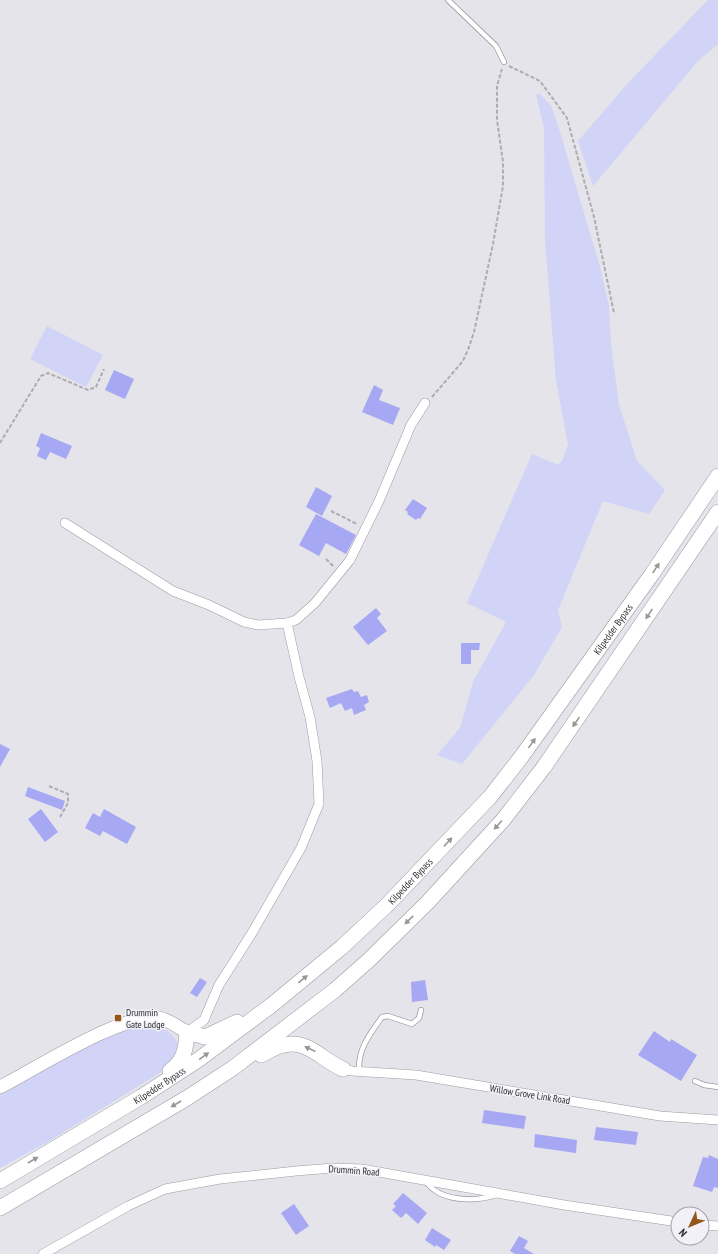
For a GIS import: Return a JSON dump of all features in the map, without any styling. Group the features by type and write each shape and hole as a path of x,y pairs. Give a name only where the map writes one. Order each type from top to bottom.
{"highway":[{"name":"Kilpedder Bypass","path":"0,1180 141,1097 198,1060 273,1004 342,947 387,905 490,797 522,756 648,580 716,479"},
{"path":"0,1208 187,1098 233,1068 323,1000 369,960 428,902 492,831 549,761 718,512"},
{"path":"665,592 718,523"},
{"path":"141,1097 153,1082 176,1066 186,1048 187,1032 205,1037 232,1025 258,1008 273,1004"},
{"path":"233,1068 284,1045 297,1044 312,1049 332,1064 343,1068"}],"main road":[{"path":"0,1087 110,1028 147,1018 160,1018 187,1032"}],"street":[{"path":"65,523 173,591 209,605 244,622 258,625 287,623 296,620 315,603 340,573 356,550 411,425 425,403"},
{"path":"187,1032 204,1020 219,985 252,933 301,848 319,804 317,761 310,717 287,623"},
{"name":"Willow Grove Link Road","path":"343,1068 359,1071 416,1075 660,1116 718,1120"},
{"name":"Drummin Road","path":"42,1254 128,1206 165,1189 185,1184 333,1168 362,1169 501,1192 564,1205 670,1221"}],"lane":[{"path":"448,0 496,46 504,62"},
{"path":"359,1071 362,1046 382,1017 388,1016 412,1024 419,1018 421,1010"},
{"path":"695,1081 704,1085 718,1087"},
{"path":"425,1179 435,1191 461,1199 495,1196 501,1192"}],"path":[{"path":"425,403 463,361 474,332 493,244 503,186 503,162 497,120 497,86 504,62 540,81 567,118 594,217 614,313"},
{"path":"0,443 41,376 48,373 88,390 96,387 104,369"},
{"path":"331,511 366,528"},
{"path":"49,786 68,794 68,803 60,816"}],"shaded area":[{"path":"708,0 718,0 718,44 698,61 593,186 578,141 629,82"},
{"path":"539,93 551,106 558,125 600,267 609,306 611,344 619,405 637,461 665,490 649,514 603,501 558,610 562,627 534,675 462,764 437,755 460,728 473,682 506,622 467,603 532,454 558,465 562,461 568,445 556,380 545,240 544,128 536,95"},
{"path":"47,326 103,355 86,387 30,359"},
{"path":"145,1025 156,1026 169,1032 179,1044 171,1066 51,1140 0,1168 0,1092 115,1032"}],"building":[{"path":"114,370 134,379 125,399 105,390"},
{"path":"374,385 383,390 379,400 400,408 393,425 362,412"},
{"path":"41,433 72,446 66,459 50,452 46,460 37,456 40,448 36,446"},
{"path":"316,487 332,496 322,516 306,507"},
{"path":"413,499 427,508 420,519 418,518 416,520 407,514 408,512 405,510"},
{"path":"316,514 356,535 346,554 326,543 319,556 299,545"},
{"path":"376,608 381,614 377,618 387,631 368,645 353,627"},
{"path":"461,643 480,643 479,650 471,650 471,664 461,664"},
{"path":"352,689 354,692 358,691 361,697 367,695 369,702 364,705 366,710 354,715 352,708 345,711 341,703 330,708 326,698"},
{"path":"0,744 10,749 0,767"},
{"path":"28,787 65,801 62,810 25,796"},
{"path":"41,809 58,832 45,842 28,819"},
{"path":"104,809 136,827 127,844 103,831 100,836 85,828 93,813 100,817"},
{"path":"200,978 207,982 197,997 190,993"},
{"path":"425,980 428,1000 412,1002 411,982"},
{"path":"654,1031 670,1042 671,1039 697,1055 681,1081 638,1055"},
{"path":"484,1110 526,1116 524,1129 482,1123"},
{"path":"596,1127 638,1132 636,1145 594,1140"},
{"path":"535,1134 577,1140 576,1153 534,1147"},
{"path":"709,1155 718,1159 718,1188 714,1187 712,1192 693,1186 703,1157 708,1158"},
{"path":"403,1193 427,1213 418,1224 406,1213 401,1218 392,1210 396,1206 393,1204"},
{"path":"294,1204 309,1226 296,1235 281,1213"},
{"path":"432,1228 451,1240 444,1250 436,1245 435,1247 425,1240"},
{"path":"519,1236 528,1241 524,1248 534,1254 515,1254 510,1251"}],"place":[{"name":"Drummin Gate Lodge","path":"118,1018"}]}
